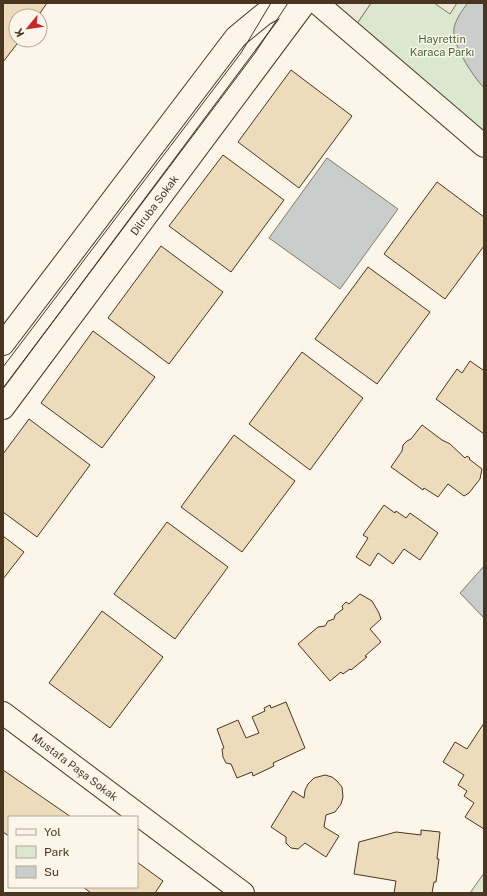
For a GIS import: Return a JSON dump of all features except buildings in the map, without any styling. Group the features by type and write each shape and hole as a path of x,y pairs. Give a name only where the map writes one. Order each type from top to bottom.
{"street":[{"path":"3,344 236,37 264,14 284,3"},
{"name":"Dilruba Sokak","path":"3,408 305,3"},
{"path":"317,3 484,146"},
{"name":"Mustafa Paşa Sokak","path":"3,713 243,893"}],"green space":[{"name":"Hayrettin Karaca Parkı","path":"371,3 484,3 484,133 354,28"},
{"path":"484,873 484,893 470,893"}],"shaded area":[{"path":"327,3 371,3 354,28"},
{"path":"434,3 457,3 450,14"}],"water":[{"path":"468,3 484,3 484,88 464,60 459,51 454,35 456,21"},
{"path":"327,158 398,209 340,289 269,238"},
{"path":"484,566 484,618 460,593"}],"tram line":[{"path":"3,367 241,53 271,3"},
{"path":"3,388 255,53 288,3"}]}
